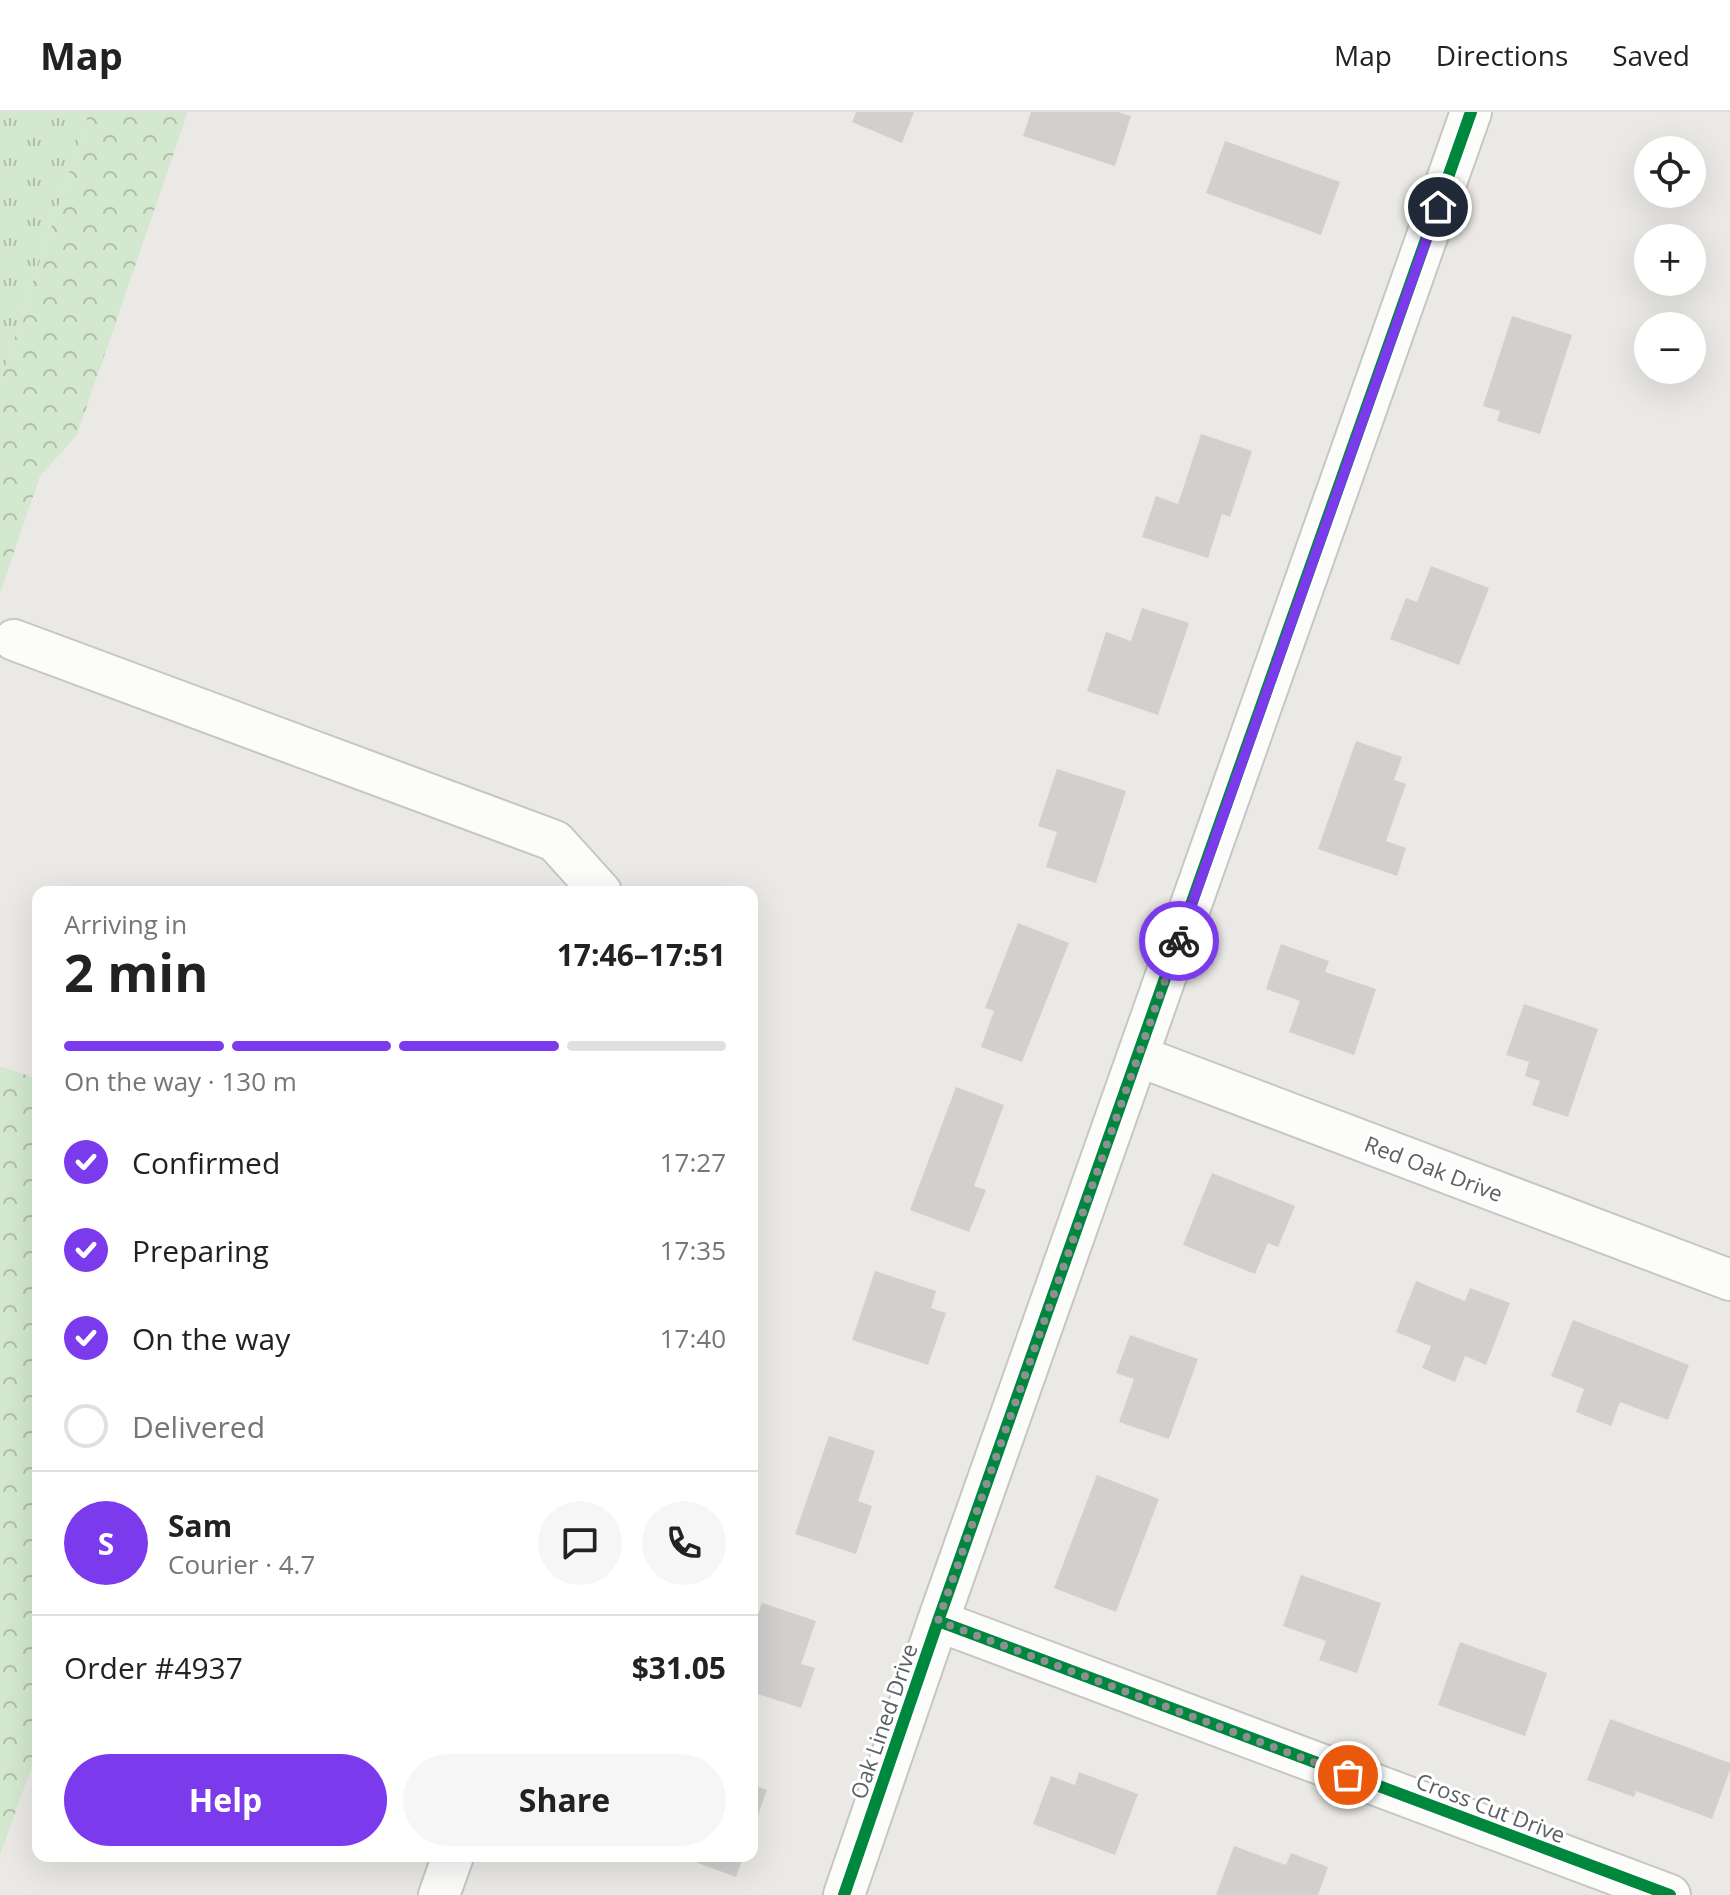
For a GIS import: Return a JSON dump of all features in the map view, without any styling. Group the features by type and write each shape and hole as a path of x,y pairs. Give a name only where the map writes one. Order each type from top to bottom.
{"street":[{"name":"Oak Lined Drive","path":"844,1895 1463,114"},
{"path":"14,640 555,841 596,886"},
{"name":"Red Oak Drive","path":"1138,1056 1730,1280"},
{"name":"Cross Cut Drive","path":"938,1621 1670,1895"},
{"path":"439,1895 451,1862"}],"green space":[{"path":"0,112 89,112 0,383"},
{"path":"89,112 188,112 77,435 40,476 0,593 0,383"},
{"path":"0,1066 32,1077 32,1766 0,1855"}],"building":[{"path":"856,112 914,112 902,143 852,122"},
{"path":"1031,112 1118,112 1131,116 1115,166 1023,136"},
{"path":"1225,141 1340,182 1321,235 1206,193"},
{"path":"1512,316 1572,335 1540,434 1497,421 1500,411 1483,406"},
{"path":"1201,434 1252,451 1230,517 1222,514 1208,558 1142,537 1156,496 1178,504"},
{"path":"1431,566 1489,588 1459,665 1390,639 1406,598 1417,602"},
{"path":"1142,608 1189,623 1158,715 1087,691 1106,632 1131,641"},
{"path":"1356,741 1402,757 1394,780 1406,784 1386,841 1406,848 1397,876 1318,849"},
{"path":"1057,769 1126,791 1096,883 1046,867 1057,832 1038,826"},
{"path":"1018,923 1069,943 1022,1062 981,1047 994,1011 985,1008"},
{"path":"1281,944 1329,961 1325,972 1376,989 1354,1055 1289,1032 1300,1001 1266,989"},
{"path":"1524,1004 1598,1029 1568,1117 1532,1105 1540,1081 1525,1076 1529,1062 1506,1055"},
{"path":"956,1087 1004,1105 974,1186 986,1190 969,1232 910,1210"},
{"path":"1212,1173 1295,1206 1278,1247 1268,1243 1255,1274 1183,1245"},
{"path":"875,1271 936,1291 931,1308 946,1313 928,1365 852,1340"},
{"path":"1416,1281 1465,1301 1470,1288 1510,1303 1486,1365 1465,1356 1455,1382 1422,1368 1431,1346 1396,1332"},
{"path":"1573,1320 1689,1365 1668,1420 1620,1402 1611,1426 1576,1412 1584,1389 1551,1376"},
{"path":"1130,1335 1198,1359 1169,1439 1119,1422 1134,1379 1116,1373"},
{"path":"829,1436 875,1451 858,1501 872,1506 856,1554 795,1534"},
{"path":"1097,1475 1159,1499 1116,1612 1054,1588"},
{"path":"1301,1575 1381,1603 1357,1673 1319,1660 1326,1641 1283,1626"},
{"path":"762,1603 816,1621 801,1664 815,1668 801,1708 758,1694 758,1615"},
{"path":"1460,1642 1547,1673 1525,1736 1438,1705"},
{"path":"1610,1719 1730,1763 1712,1819 1636,1791 1634,1797 1587,1780"},
{"path":"1079,1772 1138,1794 1115,1855 1033,1824 1051,1776 1075,1785"},
{"path":"758,1787 767,1790 758,1815"},
{"path":"1234,1846 1286,1865 1291,1853 1328,1867 1318,1895 1216,1895"},
{"path":"698,1862 742,1862 736,1877"}],"cycle path":[{"path":"844,1895 1471,112"},
{"path":"938,1621 1670,1895"}],"way so far":[{"path":"1179,941 938,1621 1348,1775"}],"route":[{"path":"1179,941 1438,207"}]}
